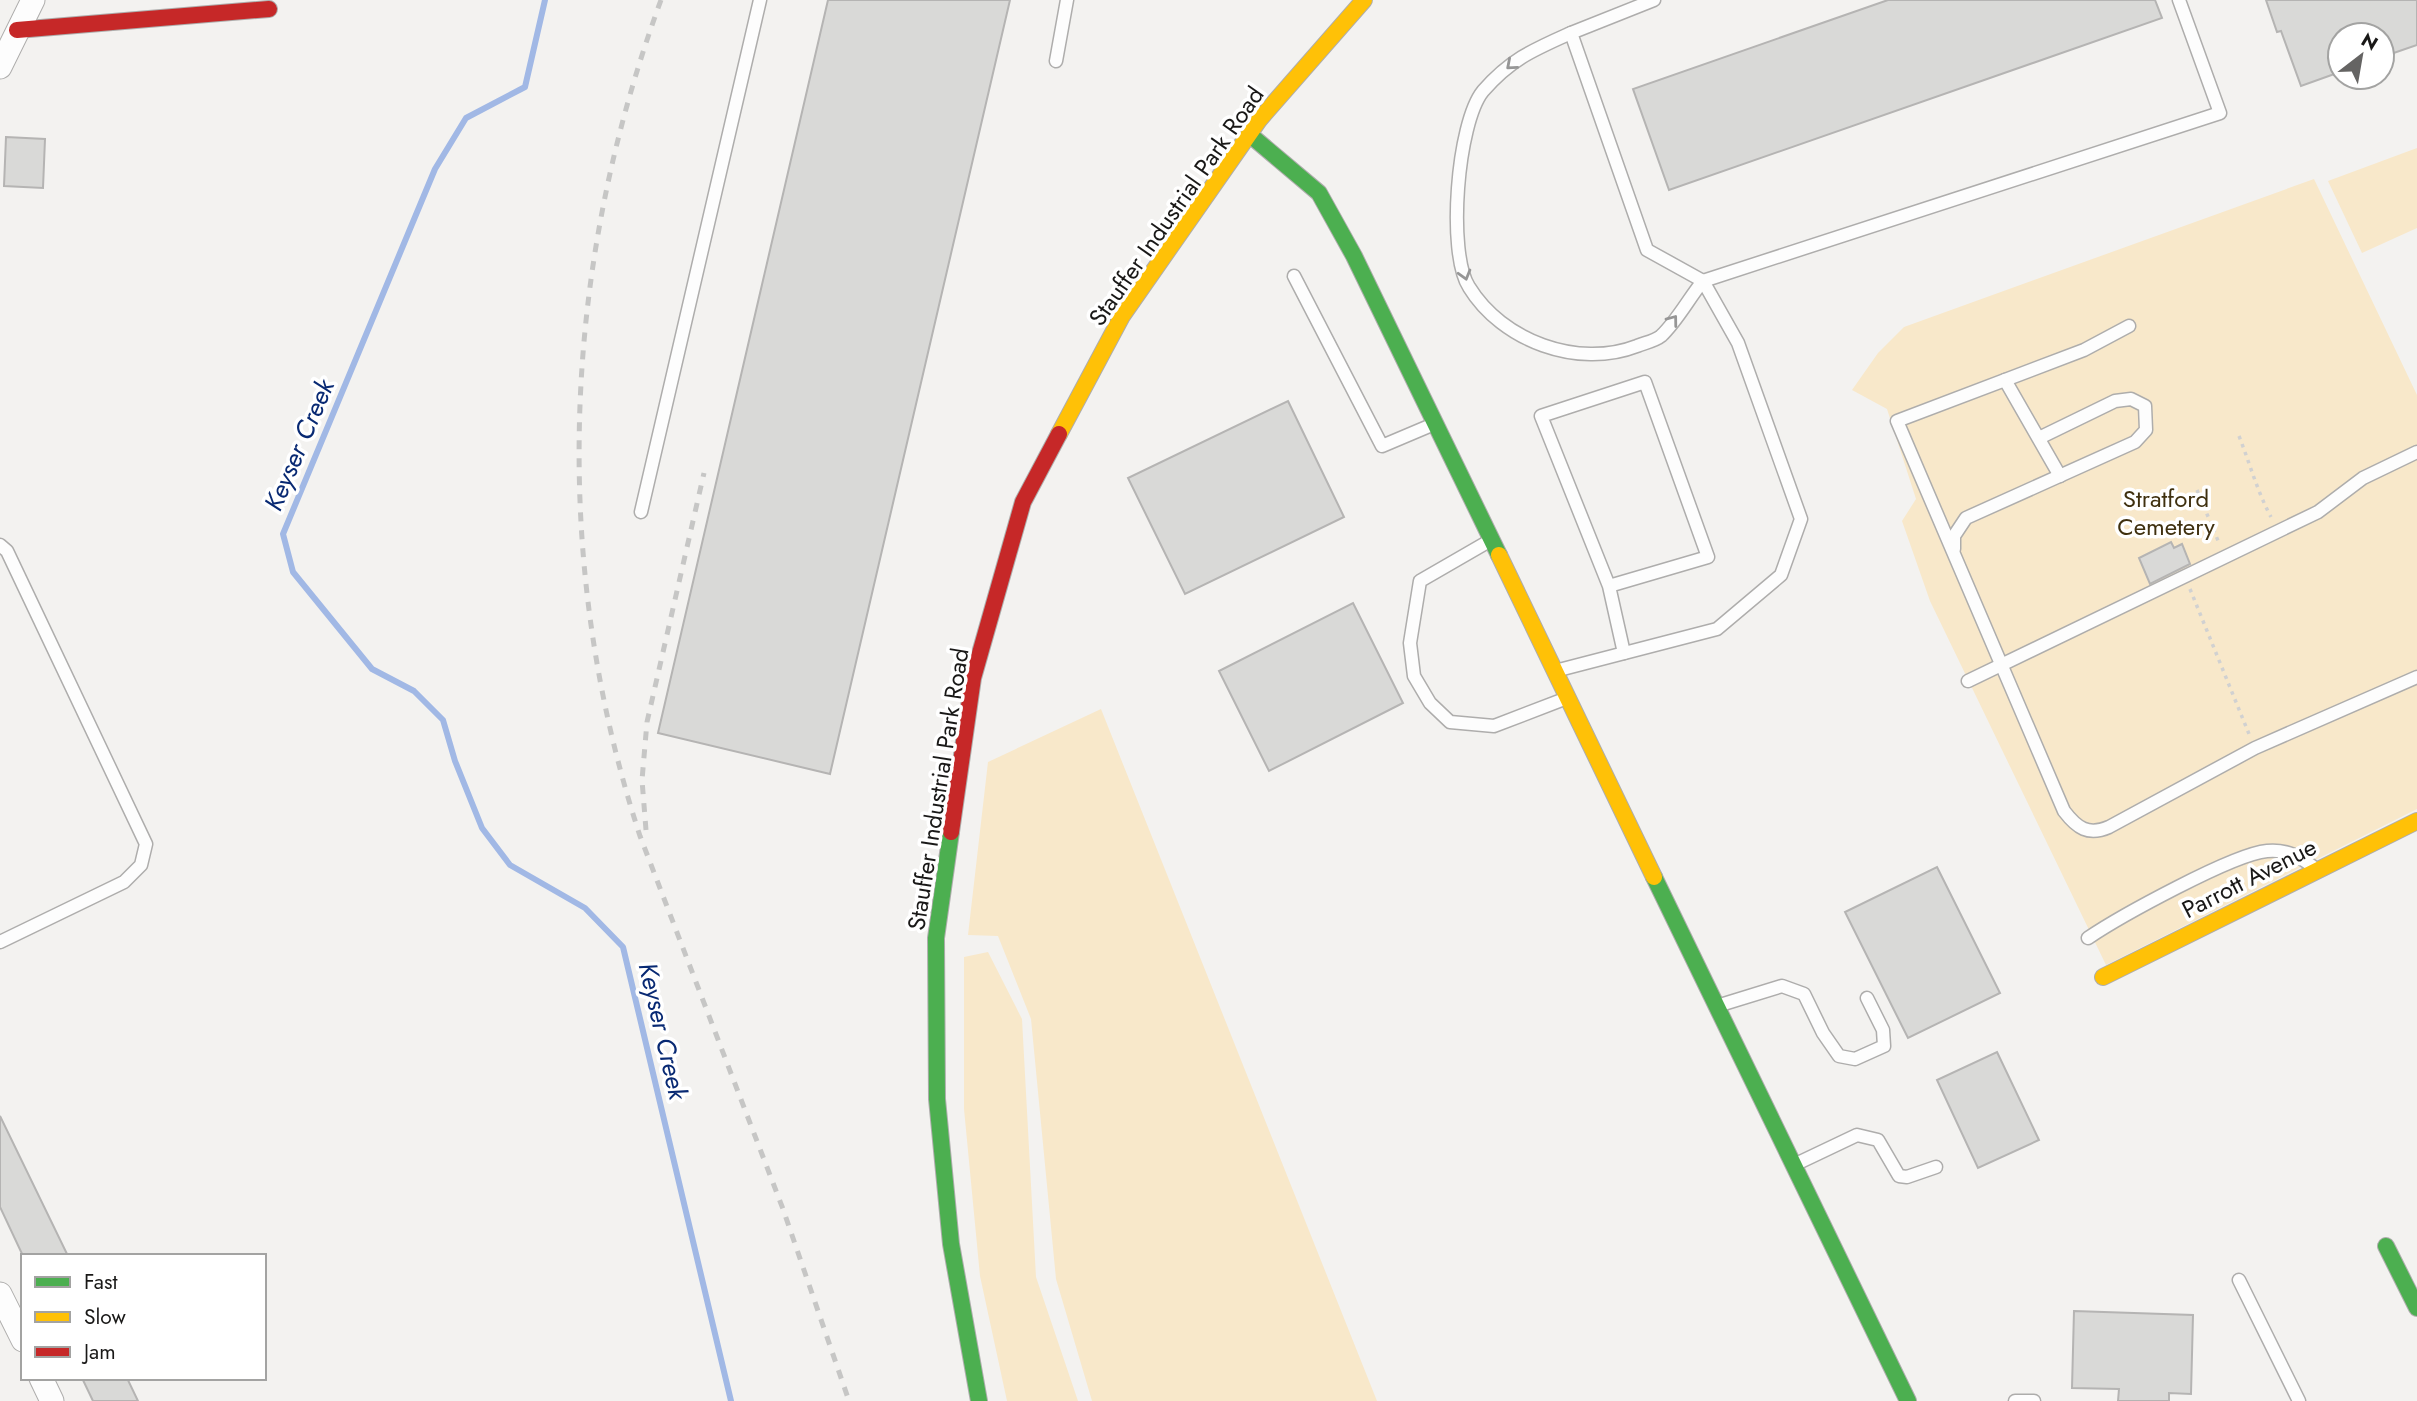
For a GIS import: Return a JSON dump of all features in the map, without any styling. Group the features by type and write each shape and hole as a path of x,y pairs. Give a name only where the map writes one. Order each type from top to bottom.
{"street":[{"path":"0,67 33,0"},
{"name":"Stauffer Industrial Park Road","path":"979,1401 951,1244 937,1099 936,938 974,678 1023,502 1122,316 1249,134 1364,0"},
{"path":"18,30 269,9"},
{"path":"1249,134 1319,193 1354,256 1908,1401"},
{"name":"Parrott Avenue","path":"2103,977 2417,821"},
{"path":"2386,1246 2417,1308"},
{"path":"0,1294 21,1336"},
{"path":"42,1380 52,1401"}],"lane":[{"path":"642,512 760,0"},
{"path":"1056,61 1067,0"},
{"path":"1654,0 1514,59 1481,94 1462,145 1456,243 1468,286 1495,319 1540,345 1589,356 1626,350 1660,337 1703,281 2220,114 2179,0"},
{"path":"1555,671 1717,629 1780,575 1801,519 1738,342 1703,281 1647,250 1571,33"},
{"path":"1294,276 1382,446 1435,423"},
{"path":"2129,326 2084,350 1897,421 2064,811 2076,828 2097,832 2109,827 2255,748 2417,677"},
{"path":"2005,380 2060,476"},
{"path":"1609,586 1708,557 1645,382 1542,416 1609,586 1624,653"},
{"path":"1954,553 1954,536 1966,519 2135,442 2146,430 2145,406 2131,399 2115,401 2039,438"},
{"path":"1968,681 2318,512 2363,478 2417,452"},
{"path":"1491,540 1420,581 1410,643 1414,676 1430,703 1450,722 1494,726 1568,698"},
{"path":"0,545 8,551 146,844 141,865 124,882 0,942"},
{"path":"2088,938 2137,909 2244,856 2267,850 2285,852 2299,856 2316,869"},
{"path":"1716,1006 1782,985 1804,994 1823,1033 1839,1056 1855,1059 1884,1046 1882,1030 1867,998"},
{"path":"1794,1165 1857,1135 1878,1140 1899,1176 1908,1177 1936,1167"},
{"path":"2239,1280 2299,1401"},
{"path":"2015,1401 2034,1401"}],"path":[{"path":"2239,436 2254,474 2257,491 2278,532"},
{"path":"2197,489 2225,557"},
{"path":"2185,577 2255,748"}],"green space":[{"path":"2417,148 2417,228 2362,253 2328,181"},
{"name":"Stratford Cemetery","path":"2314,179 2417,395 2417,809 2106,965 1930,601 1902,521 1916,499 1887,409 1852,390 1878,353 1904,327"},
{"path":"1101,709 1377,1401 1092,1401 1056,1279 1031,1019 998,936 968,935 988,762"},
{"path":"988,952 1022,1019 1036,1277 1078,1401 1007,1401 980,1276 964,1109 964,957"}],"building":[{"path":"828,0 1010,0 830,774 658,733"},
{"path":"1888,0 2155,0 2162,18 1669,190 1633,89"},
{"path":"2266,0 2417,0 2417,45 2396,52 2396,21 2326,21 2326,77 2301,86 2281,31 2277,32"},
{"path":"6,137 45,139 43,188 4,186"},
{"path":"1288,401 1344,517 1185,594 1128,478"},
{"path":"2171,542 2174,548 2182,544 2190,564 2150,584 2139,558"},
{"path":"1353,603 1403,703 1269,771 1219,671"},
{"path":"1937,867 2000,993 1908,1038 1845,912"},
{"path":"1997,1052 2039,1140 1978,1168 1937,1080"},
{"path":"0,1116 67,1254 22,1254 0,1207"},
{"path":"2074,1311 2193,1315 2191,1394 2169,1393 2169,1401 2118,1401 2119,1389 2072,1388"},
{"path":"83,1380 128,1380 138,1401 93,1401"}],"waterway":[{"name":"Keyser Creek","path":"545,0 525,87 466,118 435,169 283,534 293,572 372,669 414,691 443,720 455,761 482,828 510,865 585,908 623,947 731,1401"}],"railway":[{"path":"661,0 628,102 603,206 587,310 580,416 581,522 591,628 611,732 640,836 783,1209 849,1401"},
{"path":"646,830 642,780 647,722 704,473"}],"traffic: fast":[{"path":"1249,134 1319,193 1354,256 1499,555"},
{"path":"951,832 936,938 937,1099 951,1244 979,1401"},
{"path":"1654,877 1908,1401"},
{"path":"2386,1246 2417,1308"}],"traffic: slow":[{"path":"1059,434 1122,316 1259,120 1364,0"},
{"path":"1499,555 1654,877"},
{"path":"2103,977 2417,821"}],"traffic: jam":[{"path":"17,30 269,9"},
{"path":"951,832 973,678 1023,502 1059,434"}]}
